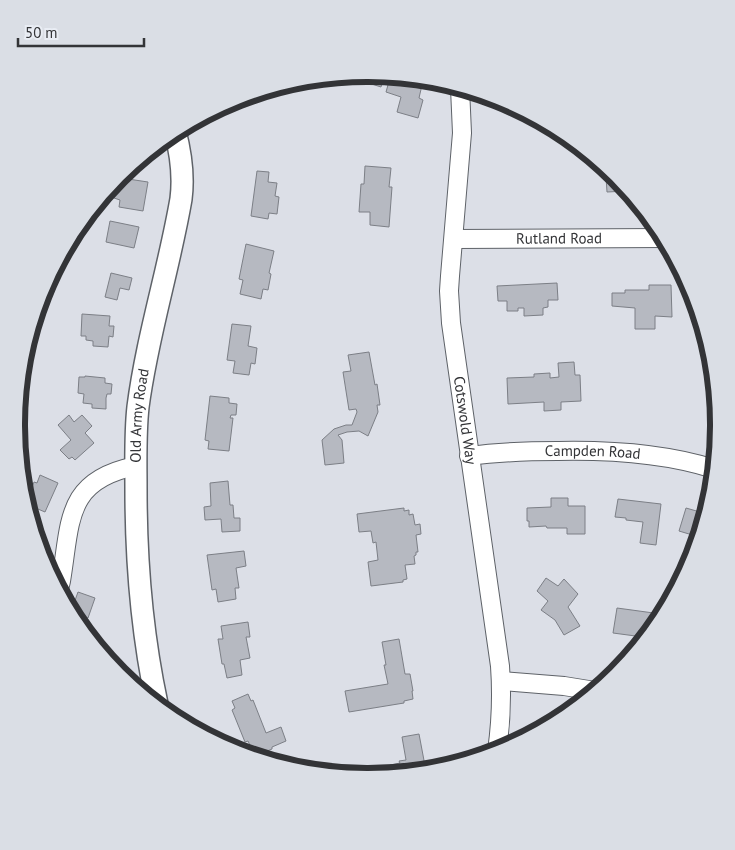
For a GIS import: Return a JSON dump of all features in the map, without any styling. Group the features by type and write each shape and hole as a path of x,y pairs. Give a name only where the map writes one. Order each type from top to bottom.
{"street":[{"name":"Cotswold Way","path":"460,95 462,133 450,283 450,306 501,680 498,741"},
{"name":"Old Army Road","path":"155,694 142,609 137,540 136,442 138,408 143,375 181,199 183,173 177,140"},
{"name":"Rutland Road","path":"454,239 654,238"},
{"name":"Campden Road","path":"469,456 530,451 604,451 640,454 707,467"},
{"path":"61,579 72,514 80,496 98,478 115,471 136,466"},
{"path":"501,680 585,689"}],"building":[{"path":"366,82 390,83 422,87 419,98 423,100 418,118 397,112 401,97 386,92 388,85 382,83 381,87"},
{"path":"365,166 391,168 389,187 392,187 389,227 370,225 370,212 359,212 361,184 364,184"},
{"path":"257,171 269,172 268,182 277,183 275,196 279,197 277,214 269,213 268,219 251,216"},
{"path":"129,179 148,182 143,211 119,207 120,200 114,198 115,194"},
{"path":"606,179 618,191 607,192"},
{"path":"110,221 139,227 134,248 106,242"},
{"path":"246,244 274,251 269,273 271,274 268,290 263,289 261,299 240,294 243,280 239,279"},
{"path":"111,273 132,278 129,290 120,288 117,300 105,297"},
{"path":"557,283 558,300 548,300 548,307 543,308 543,315 524,316 524,308 518,308 518,311 507,311 507,301 498,301 497,286"},
{"path":"649,285 671,285 672,317 655,316 655,329 635,329 635,308 612,306 612,293 625,293 625,290 649,290"},
{"path":"82,314 110,316 109,326 114,326 113,337 109,336 108,347 93,346 93,341 86,340 86,336 81,336"},
{"path":"232,324 251,326 248,346 257,348 255,364 251,363 249,375 233,373 235,361 227,360"},
{"path":"369,352 375,385 377,384 380,405 377,405 378,412 368,436 359,431 338,435 342,440 344,463 325,465 322,440 334,429 352,425 357,412 356,409 349,410 343,372 351,371 348,355"},
{"path":"574,362 575,375 580,375 581,401 561,402 561,410 544,411 544,402 508,404 507,378 534,377 534,374 550,373 550,378 559,377 558,363"},
{"path":"79,377 105,378 105,383 112,384 111,394 107,394 106,398 106,409 92,408 92,404 83,403 84,394 78,393"},
{"path":"210,396 229,398 229,403 237,404 236,415 231,415 230,418 233,418 229,451 208,449 209,441 205,440"},
{"path":"69,415 74,422 82,415 92,426 85,433 94,443 75,460 72,457 69,459 60,450 71,440 58,425"},
{"path":"40,475 58,483 45,512 36,508 31,489 34,482 37,483"},
{"path":"228,481 230,505 233,505 234,518 240,518 240,531 222,532 221,519 205,520 204,507 211,506 210,483"},
{"path":"551,498 568,498 568,506 585,506 585,534 567,534 567,528 529,527 527,508 551,507"},
{"path":"618,499 661,504 656,545 640,543 643,522 615,517"},
{"path":"404,508 404,511 409,510 409,515 413,514 415,525 420,524 421,534 416,535 418,552 414,556 415,564 405,565 407,579 403,580 403,582 371,586 368,562 378,560 376,542 373,543 371,531 359,532 357,514"},
{"path":"686,508 699,512 692,535 679,531"},
{"path":"244,551 246,566 236,568 239,588 235,588 236,599 218,602 216,589 212,590 207,555"},
{"path":"546,578 558,586 564,579 578,594 568,607 580,626 564,635 555,620 541,610 548,601 537,591"},
{"path":"78,592 95,598 88,618 84,616 75,602"},
{"path":"617,608 653,613 637,636 613,633"},
{"path":"248,622 250,637 246,637 250,658 240,660 242,675 227,678 224,664 222,664 218,639 223,639 221,626"},
{"path":"399,639 405,674 410,674 413,699 404,701 404,703 349,712 345,691 388,684 382,642"},
{"path":"248,694 251,701 253,700 266,733 281,727 286,741 265,752 251,747 248,741 245,742 232,710 235,708 232,701"},
{"path":"419,734 424,763 390,767 390,765 400,763 399,761 406,760 402,737"}]}
